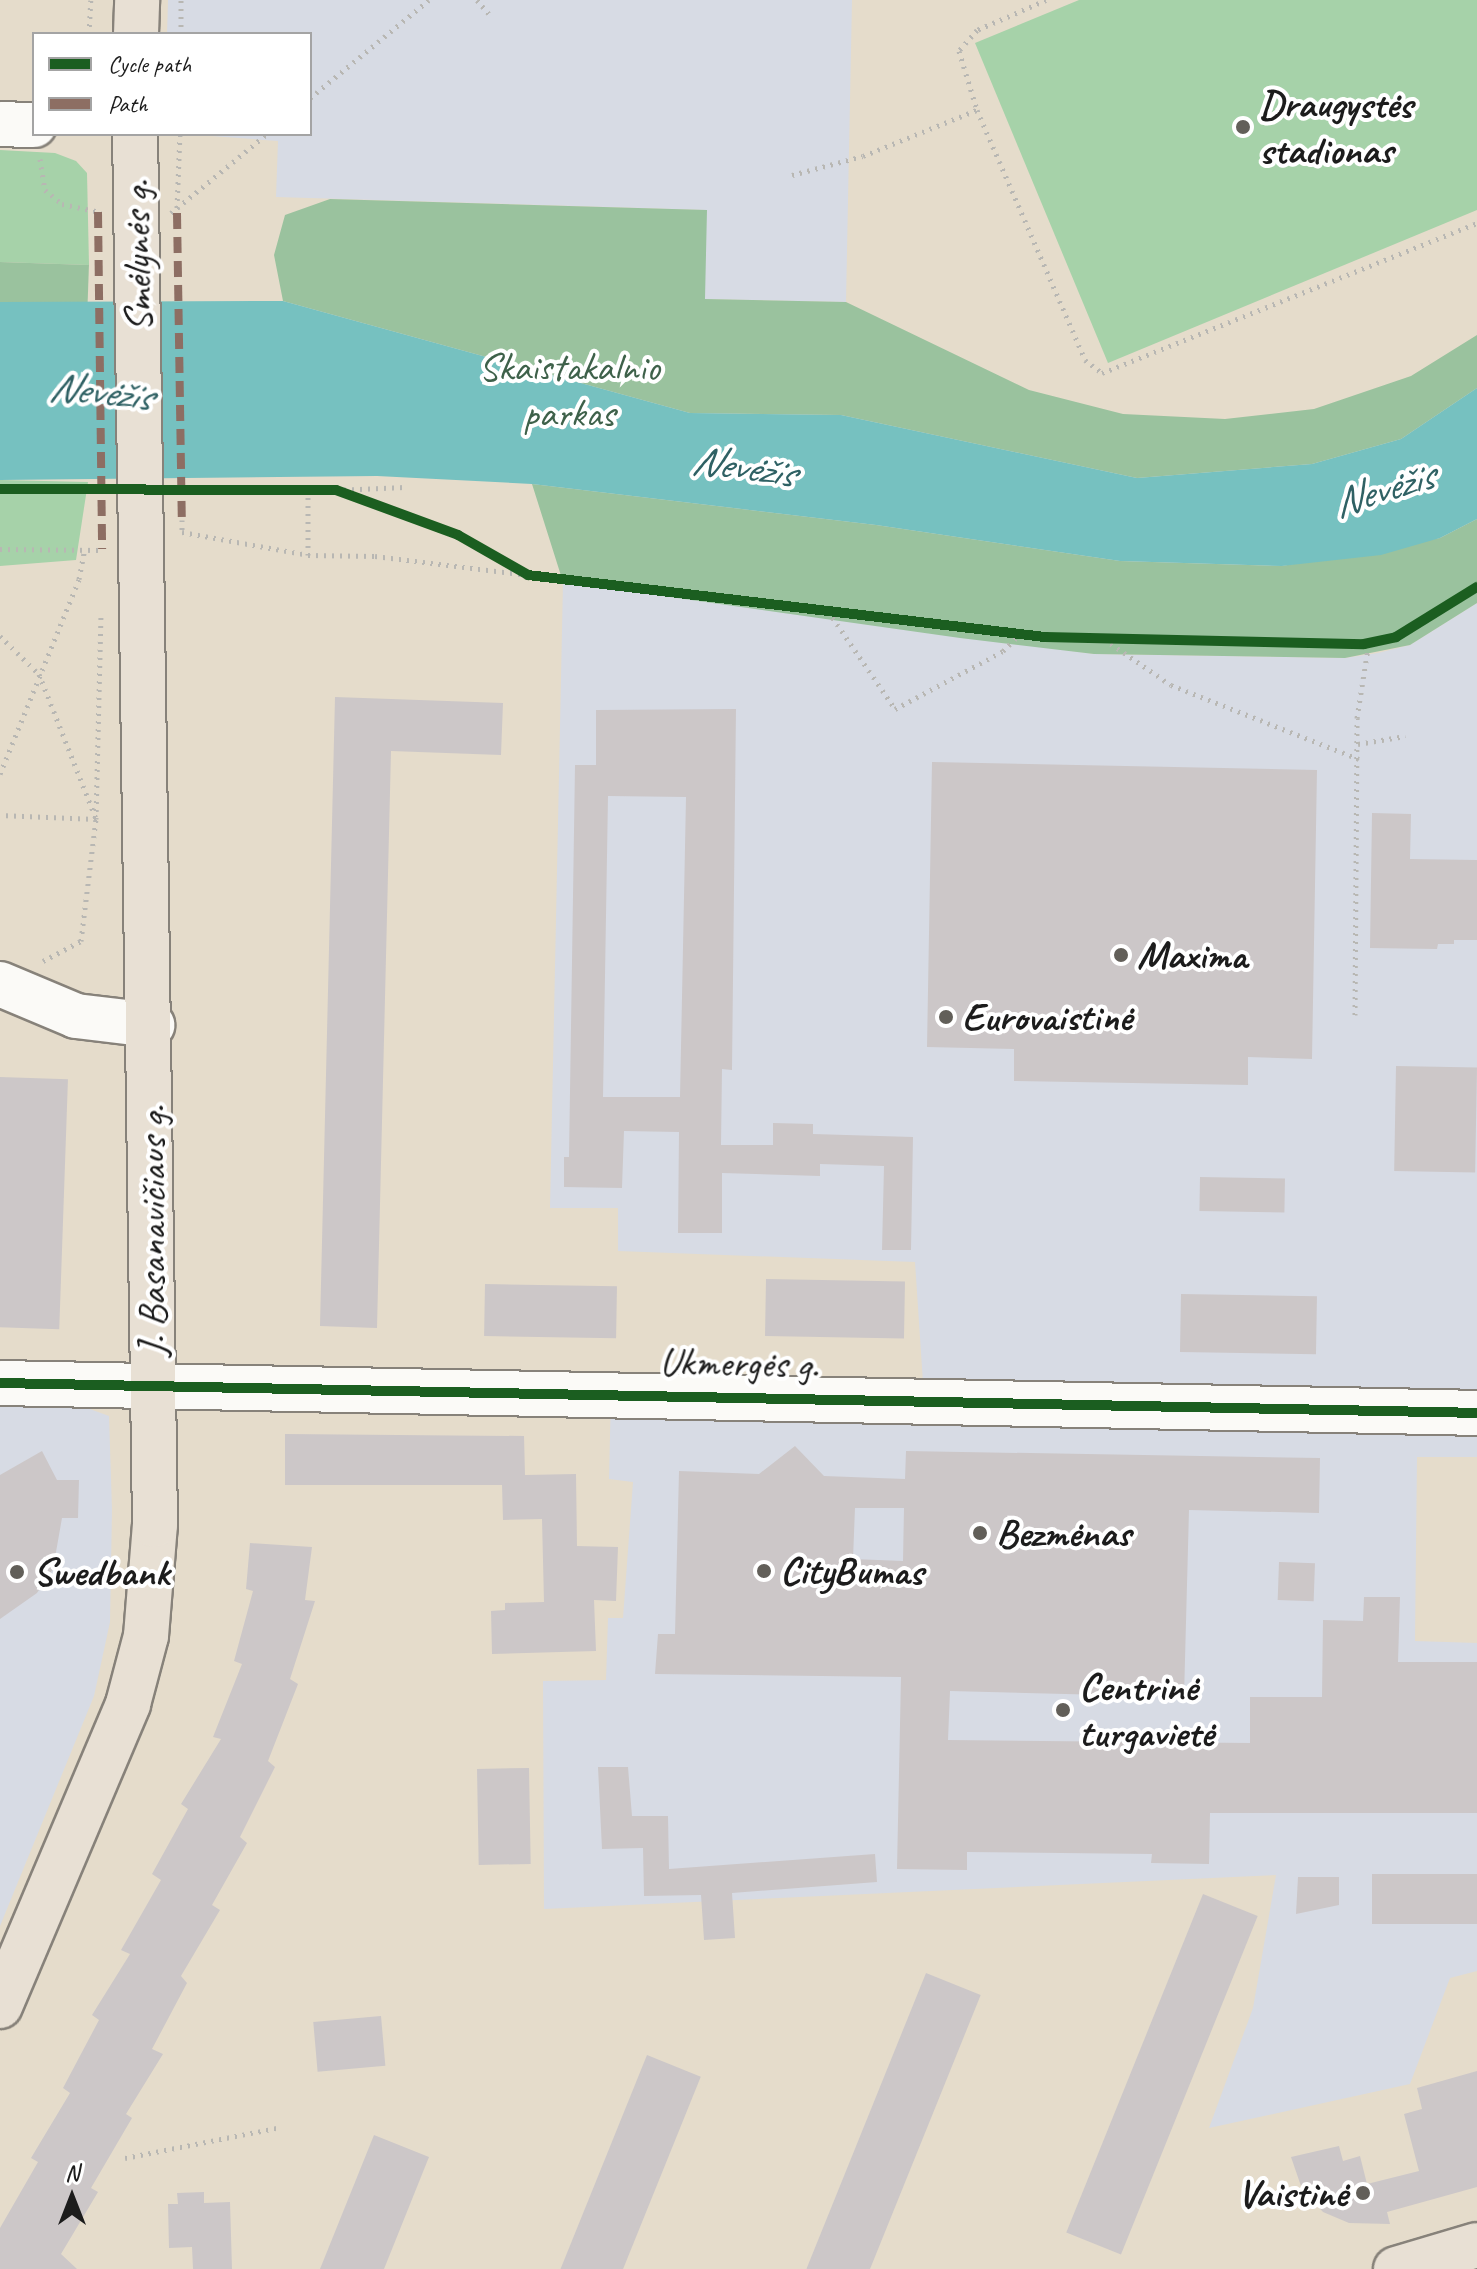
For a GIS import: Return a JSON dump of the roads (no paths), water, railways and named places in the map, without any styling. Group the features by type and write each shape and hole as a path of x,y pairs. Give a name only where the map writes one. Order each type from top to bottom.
{"main road":[{"path":"136,32 137,0"},
{"name":"Smėlynės g.","path":"131,136 156,213 136,261 162,522"},
{"name":"J. Basanavičiaus g.","path":"0,2006 94,1794 128,1704 146,1636 155,1525 151,1385 152,1025 162,522"},
{"path":"1396,2269 1477,2245"}],"street":[{"path":"0,124 32,134"},
{"path":"17,973 76,1016 152,1025"},
{"name":"Ukmergės g.","path":"0,1383 1477,1413"}],"water":[{"name":"Nevėžis","path":"283,301 690,413 841,415 1137,478 1312,464 1401,439 1477,388 1477,519 1440,538 1381,555 1282,566 1120,561 876,525 532,484 377,476 0,480 0,302"}],"place":[{"name":"Draugystės stadionas","path":"1243,127"},
{"name":"Maxima","path":"1121,955"},
{"name":"Eurovaistinė","path":"946,1017"},
{"name":"Bezmėnas","path":"980,1533"},
{"name":"CityBumas","path":"764,1571"},
{"name":"Swedbank","path":"17,1572"},
{"name":"Centrinė turgavietė","path":"1063,1710"},
{"name":"Vaistinė","path":"1363,2193"}],"park label":[{"name":"Skaistakalnio parkas","path":"569,390"}]}
